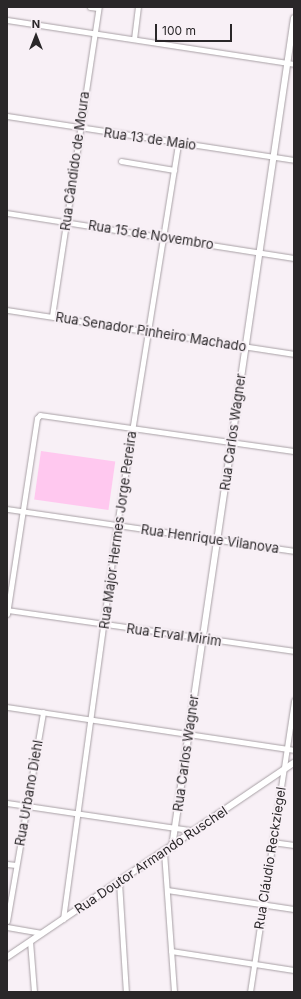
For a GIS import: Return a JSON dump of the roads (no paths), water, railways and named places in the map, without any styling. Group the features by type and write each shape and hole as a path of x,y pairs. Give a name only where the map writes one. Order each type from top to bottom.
{"main road":[{"name":"Rua Carlos Wagner","path":"172,847 274,157 291,63 294,18"},
{"name":"Rua Doutor Armando Ruschel","path":"7,957 196,831 294,763"}],"street":[{"path":"90,7 98,8"},
{"path":"134,39 138,7"},
{"name":"Rua Cândido de Moura","path":"52,316 98,8"},
{"path":"7,20 291,63"},
{"name":"Rua 13 de Maio","path":"7,116 294,160"},
{"name":"Rua Major Hermes Jorge Pereira","path":"63,919 117,525 178,142"},
{"path":"121,161 174,170"},
{"name":"Rua 15 de Novembro","path":"7,213 66,221 294,258"},
{"name":"Rua Senador Pinheiro Machado","path":"7,310 294,354"},
{"path":"7,611 37,418 44,414 294,451"},
{"name":"Rua Henrique Vilanova","path":"7,509 294,551"},
{"name":"Rua Erval Mirim","path":"7,611 294,651"},
{"name":"Rua Cláudio Reckziegel","path":"250,992 262,904 294,700"},
{"path":"7,707 294,750"},
{"name":"Rua Urbano Diehl","path":"7,921 43,712"},
{"path":"7,802 196,831"},
{"path":"272,842 294,845"},
{"path":"164,852 174,992"},
{"path":"7,864 16,865"},
{"path":"119,882 126,992"},
{"path":"167,890 294,909"},
{"path":"7,927 41,933"},
{"path":"30,941 34,992"},
{"path":"171,951 294,970"}]}
